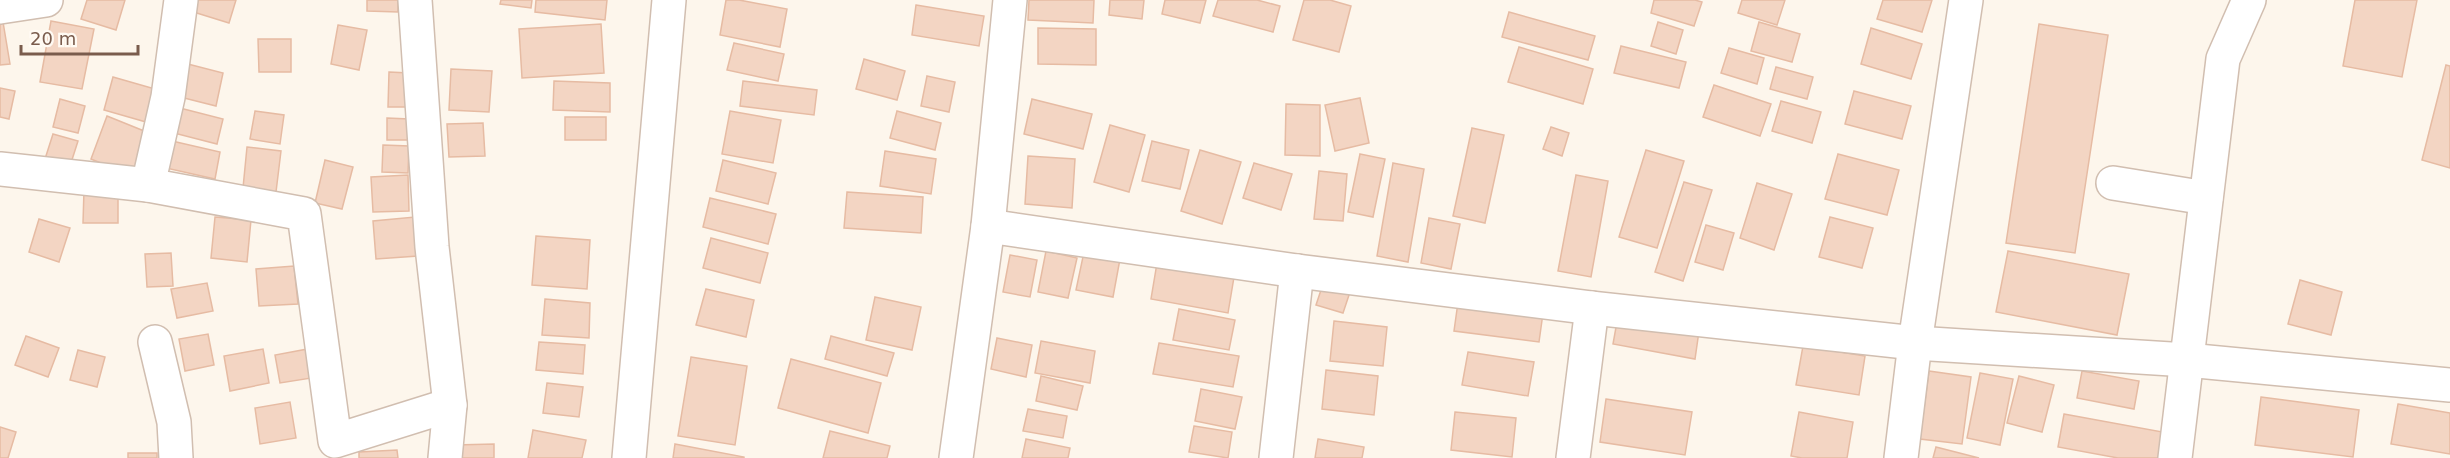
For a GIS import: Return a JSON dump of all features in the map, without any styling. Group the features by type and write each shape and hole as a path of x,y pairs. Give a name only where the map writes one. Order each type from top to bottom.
{"street":[{"path":"0,7 46,0"},
{"path":"148,185 168,97 180,0"},
{"path":"415,0 432,247 450,405 445,458"},
{"path":"629,458 669,0"},
{"path":"956,458 988,226 1010,0"},
{"path":"1901,458 1915,343 1965,0"},
{"path":"2175,458 2223,59 2249,0"},
{"path":"0,169 148,185 304,214 335,441 450,405"},
{"path":"2113,183 2206,198"},
{"path":"988,226 1297,271 1592,308 1915,343 2187,360 2450,385"},
{"path":"1276,458 1297,271"},
{"path":"1573,458 1592,308"},
{"path":"155,342 174,422 176,458"}],"building":[{"path":"87,0 125,0 116,30 81,19"},
{"path":"190,0 236,0 229,23 187,10"},
{"path":"367,0 398,0 398,12 367,11"},
{"path":"501,0 532,0 531,8 500,4"},
{"path":"536,0 607,0 605,20 535,12"},
{"path":"726,0 739,0 787,9 780,47 720,35"},
{"path":"1029,0 1094,0 1093,23 1028,20"},
{"path":"1110,0 1144,0 1142,19 1109,15"},
{"path":"1165,0 1206,0 1200,23 1162,14"},
{"path":"1218,0 1257,0 1280,6 1273,32 1213,16"},
{"path":"1304,0 1330,0 1351,6 1339,52 1293,40"},
{"path":"1654,0 1702,2 1694,26 1651,13"},
{"path":"1742,0 1785,0 1777,25 1738,13"},
{"path":"1883,0 1932,0 1922,32 1877,19"},
{"path":"2355,0 2417,0 2402,77 2343,66"},
{"path":"916,5 984,16 979,46 912,35"},
{"path":"1509,12 1595,36 1588,60 1502,37"},
{"path":"51,21 94,29 82,89 40,82"},
{"path":"0,22 3,22 10,64 0,65"},
{"path":"1658,22 1683,30 1676,54 1651,46"},
{"path":"1759,22 1800,34 1792,62 1751,51"},
{"path":"601,24 604,73 522,78 519,29"},
{"path":"2039,24 2108,35 2075,253 2006,243"},
{"path":"338,25 367,30 359,70 331,64"},
{"path":"1038,28 1096,29 1096,65 1038,64"},
{"path":"1871,28 1922,44 1911,79 1861,64"},
{"path":"258,39 291,39 291,72 259,72"},
{"path":"734,43 784,54 778,81 727,70"},
{"path":"1621,46 1686,62 1679,88 1614,73"},
{"path":"1519,47 1593,69 1583,104 1508,82"},
{"path":"1729,48 1764,58 1757,84 1721,73"},
{"path":"864,59 905,71 897,100 856,89"},
{"path":"184,63 223,73 216,106 176,96"},
{"path":"2446,65 2450,66 2450,168 2422,160"},
{"path":"1776,67 1813,77 1807,99 1770,89"},
{"path":"451,69 492,71 489,112 449,110"},
{"path":"389,72 409,73 409,107 388,107"},
{"path":"927,76 955,82 949,112 921,106"},
{"path":"113,77 162,91 153,124 104,110"},
{"path":"554,81 610,83 610,112 553,110"},
{"path":"743,81 817,90 814,115 740,106"},
{"path":"1714,85 1771,104 1760,136 1703,117"},
{"path":"0,88 15,91 9,119 0,117"},
{"path":"1854,91 1911,106 1902,139 1845,124"},
{"path":"1360,98 1369,143 1335,151 1325,105"},
{"path":"60,99 85,106 78,133 53,127"},
{"path":"1032,99 1092,114 1083,149 1024,134"},
{"path":"1781,101 1821,112 1812,143 1772,131"},
{"path":"1286,104 1320,105 1320,156 1285,155"},
{"path":"176,107 223,119 217,144 170,132"},
{"path":"255,111 284,115 280,144 250,139"},
{"path":"730,111 781,120 773,163 722,154"},
{"path":"897,111 941,123 935,150 890,138"},
{"path":"107,116 154,135 137,178 91,159"},
{"path":"565,117 606,117 606,140 565,140"},
{"path":"387,118 409,119 409,140 387,140"},
{"path":"483,123 485,156 449,157 447,124"},
{"path":"1110,125 1145,135 1129,192 1094,182"},
{"path":"1551,127 1569,133 1562,156 1543,149"},
{"path":"1472,128 1504,135 1485,223 1453,216"},
{"path":"53,134 78,141 70,166 45,159"},
{"path":"172,141 220,152 215,179 166,168"},
{"path":"1152,141 1189,150 1180,189 1142,181"},
{"path":"383,145 409,146 408,173 382,172"},
{"path":"247,147 281,151 276,192 243,188"},
{"path":"1200,150 1241,162 1222,224 1181,211"},
{"path":"1646,150 1684,161 1657,248 1619,237"},
{"path":"885,151 936,159 931,194 880,186"},
{"path":"1360,154 1385,159 1373,217 1348,212"},
{"path":"1838,154 1899,170 1887,215 1825,199"},
{"path":"1028,156 1075,159 1072,208 1025,204"},
{"path":"325,160 353,167 342,209 315,203"},
{"path":"723,160 776,173 768,204 716,191"},
{"path":"1254,163 1292,174 1281,210 1243,198"},
{"path":"1393,163 1424,169 1408,262 1377,256"},
{"path":"1319,171 1347,174 1343,221 1314,219"},
{"path":"408,175 409,211 373,212 371,177"},
{"path":"1576,175 1608,181 1591,277 1558,271"},
{"path":"1684,182 1712,190 1683,281 1655,272"},
{"path":"1757,183 1792,194 1774,250 1740,238"},
{"path":"84,190 118,191 118,223 83,223"},
{"path":"847,192 923,197 921,233 844,228"},
{"path":"710,198 776,214 768,244 703,227"},
{"path":"215,217 251,220 247,262 211,258"},
{"path":"415,217 418,256 376,259 373,221"},
{"path":"1830,217 1873,228 1862,268 1819,257"},
{"path":"1429,218 1460,224 1451,269 1421,263"},
{"path":"39,219 70,228 59,262 29,252"},
{"path":"1706,225 1734,233 1723,270 1695,262"},
{"path":"536,236 590,240 587,289 532,285"},
{"path":"711,238 768,253 760,283 703,268"},
{"path":"1046,251 1077,258 1068,298 1038,292"},
{"path":"2008,251 2129,274 2117,335 1996,312"},
{"path":"1084,252 1120,259 1113,297 1076,290"},
{"path":"171,253 173,286 147,287 145,254"},
{"path":"1010,255 1037,260 1030,297 1003,292"},
{"path":"1157,263 1234,277 1228,313 1151,299"},
{"path":"294,266 298,304 259,306 256,269"},
{"path":"2300,280 2342,292 2331,335 2288,324"},
{"path":"207,283 213,311 177,318 171,289"},
{"path":"1323,284 1350,292 1343,313 1316,305"},
{"path":"706,289 754,300 746,337 696,325"},
{"path":"1459,295 1544,306 1539,342 1454,331"},
{"path":"875,297 921,307 912,350 866,340"},
{"path":"545,299 590,303 589,338 542,335"},
{"path":"1179,309 1235,320 1229,350 1173,340"},
{"path":"1618,316 1699,331 1695,359 1613,344"},
{"path":"1334,321 1387,327 1383,366 1330,361"},
{"path":"208,334 214,365 185,371 179,339"},
{"path":"26,336 59,348 48,377 15,365"},
{"path":"831,336 894,353 887,376 825,359"},
{"path":"997,338 1032,345 1026,377 991,369"},
{"path":"1041,341 1095,351 1090,383 1035,373"},
{"path":"539,342 585,345 583,374 536,370"},
{"path":"1159,343 1239,356 1233,387 1153,374"},
{"path":"1803,346 1865,356 1859,395 1796,385"},
{"path":"313,348 318,377 280,383 275,355"},
{"path":"263,349 269,383 230,391 224,356"},
{"path":"78,350 105,357 97,387 70,380"},
{"path":"1468,352 1534,362 1528,396 1462,385"},
{"path":"691,357 747,366 735,445 678,436"},
{"path":"791,359 881,383 868,433 778,408"},
{"path":"1326,370 1378,376 1374,415 1322,409"},
{"path":"1929,371 1971,377 1962,444 1920,439"},
{"path":"2082,371 2139,381 2134,409 2077,398"},
{"path":"1980,373 2013,379 2000,445 1967,438"},
{"path":"1041,376 1083,386 1077,410 1036,401"},
{"path":"2019,376 2054,385 2042,432 2007,423"},
{"path":"547,383 583,387 579,417 543,413"},
{"path":"1201,389 1242,397 1235,429 1195,421"},
{"path":"2261,397 2359,410 2353,457 2255,445"},
{"path":"1606,399 1692,412 1685,455 1600,442"},
{"path":"290,402 296,438 260,444 255,408"},
{"path":"2398,404 2450,413 2450,454 2391,444"},
{"path":"1028,409 1067,416 1063,438 1023,431"},
{"path":"1455,412 1516,418 1512,457 1451,450"},
{"path":"1799,412 1853,422 1847,458 1791,456"},
{"path":"2064,414 2168,433 2163,458 2118,458 2058,447"},
{"path":"1194,426 1232,432 1228,458 1189,452"},
{"path":"0,427 16,432 8,458 0,458"},
{"path":"533,430 586,440 582,458 528,458"},
{"path":"830,431 890,446 887,458 823,458"},
{"path":"1026,439 1070,448 1068,458 1022,458"},
{"path":"1318,439 1364,447 1362,458 1315,458"},
{"path":"494,444 494,458 454,458 454,445"},
{"path":"675,444 744,457 744,458 673,458"},
{"path":"1936,447 1979,458 1933,458"},
{"path":"397,450 398,458 359,458 359,452"},
{"path":"128,453 157,453 157,458 128,458"}]}
